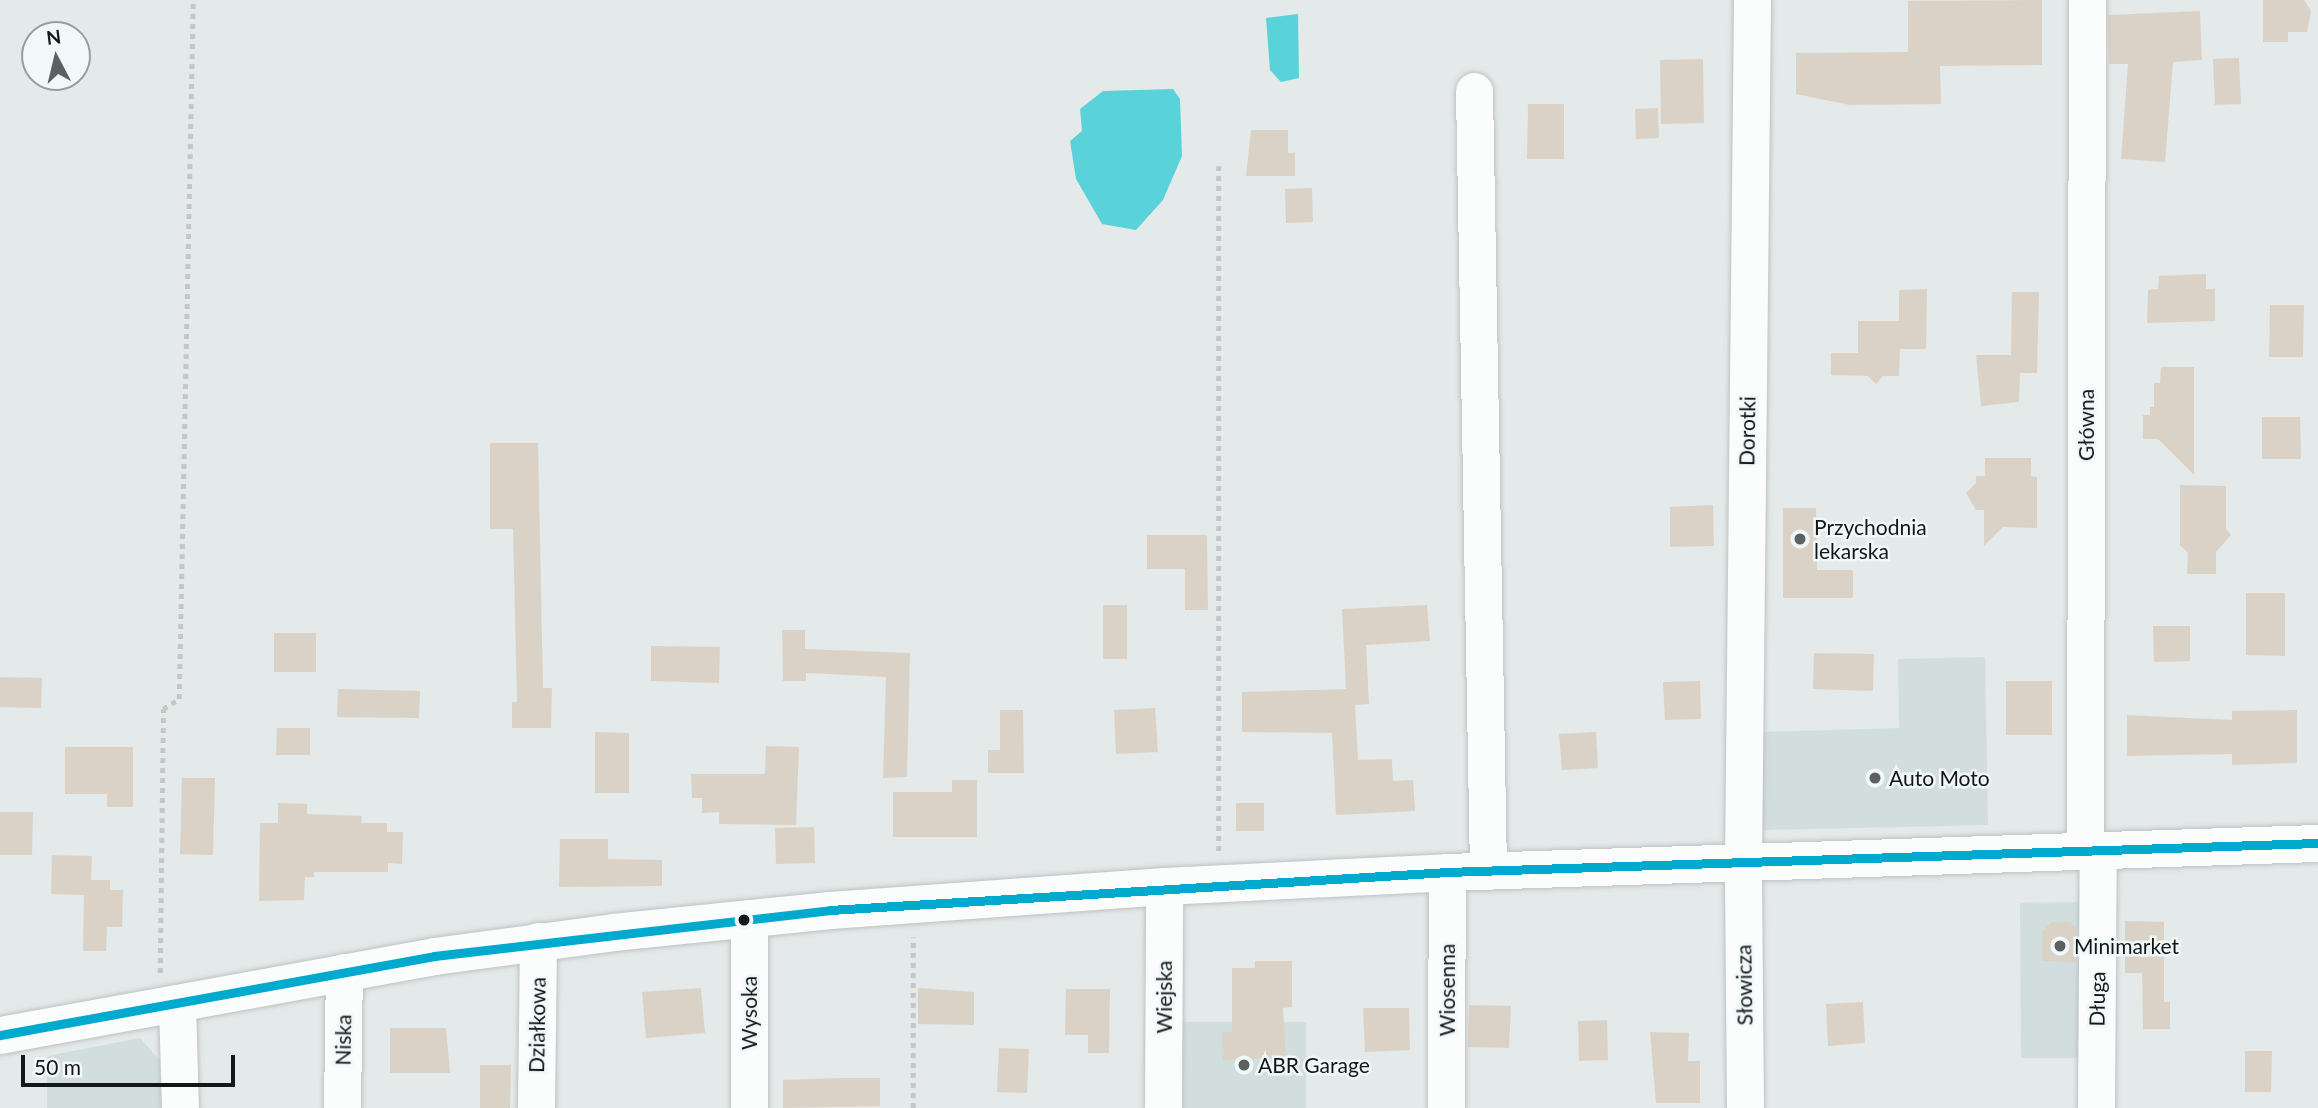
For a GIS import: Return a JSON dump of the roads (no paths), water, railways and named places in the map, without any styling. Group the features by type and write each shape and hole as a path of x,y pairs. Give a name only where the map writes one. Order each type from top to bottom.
{"street":[{"name":"Dorotki","path":"1743,861 1752,0"},
{"name":"Główna","path":"2087,0 2092,849"},
{"path":"1474,91 1488,871"},
{"path":"0,1035 344,972 538,941 749,918 913,904 1164,886 1488,871 2318,843"},
{"name":"Długa","path":"2092,849 2096,1108"},
{"name":"Słowicza","path":"1743,861 1745,1108"},
{"name":"Wiosenna","path":"1446,1108 1447,873"},
{"name":"Wiejska","path":"1163,1108 1164,886"},
{"name":"Wysoka","path":"749,918 749,1108"},
{"name":"Działkowa","path":"536,1108 538,941"},
{"name":"Niska","path":"342,1108 344,972"},
{"path":"168,1004 180,1108"}],"water":[{"path":"1298,14 1299,78 1281,82 1270,70 1266,18"},
{"path":"1173,89 1180,99 1182,156 1163,200 1136,230 1102,224 1076,179 1070,141 1082,131 1080,109 1103,91"}],"place":[{"name":"Przychodnia lekarska","path":"1800,539"},
{"name":"Auto Moto","path":"1875,778"},
{"name":"Minimarket","path":"2060,946"},
{"name":"ABR Garage","path":"1244,1065"}]}
